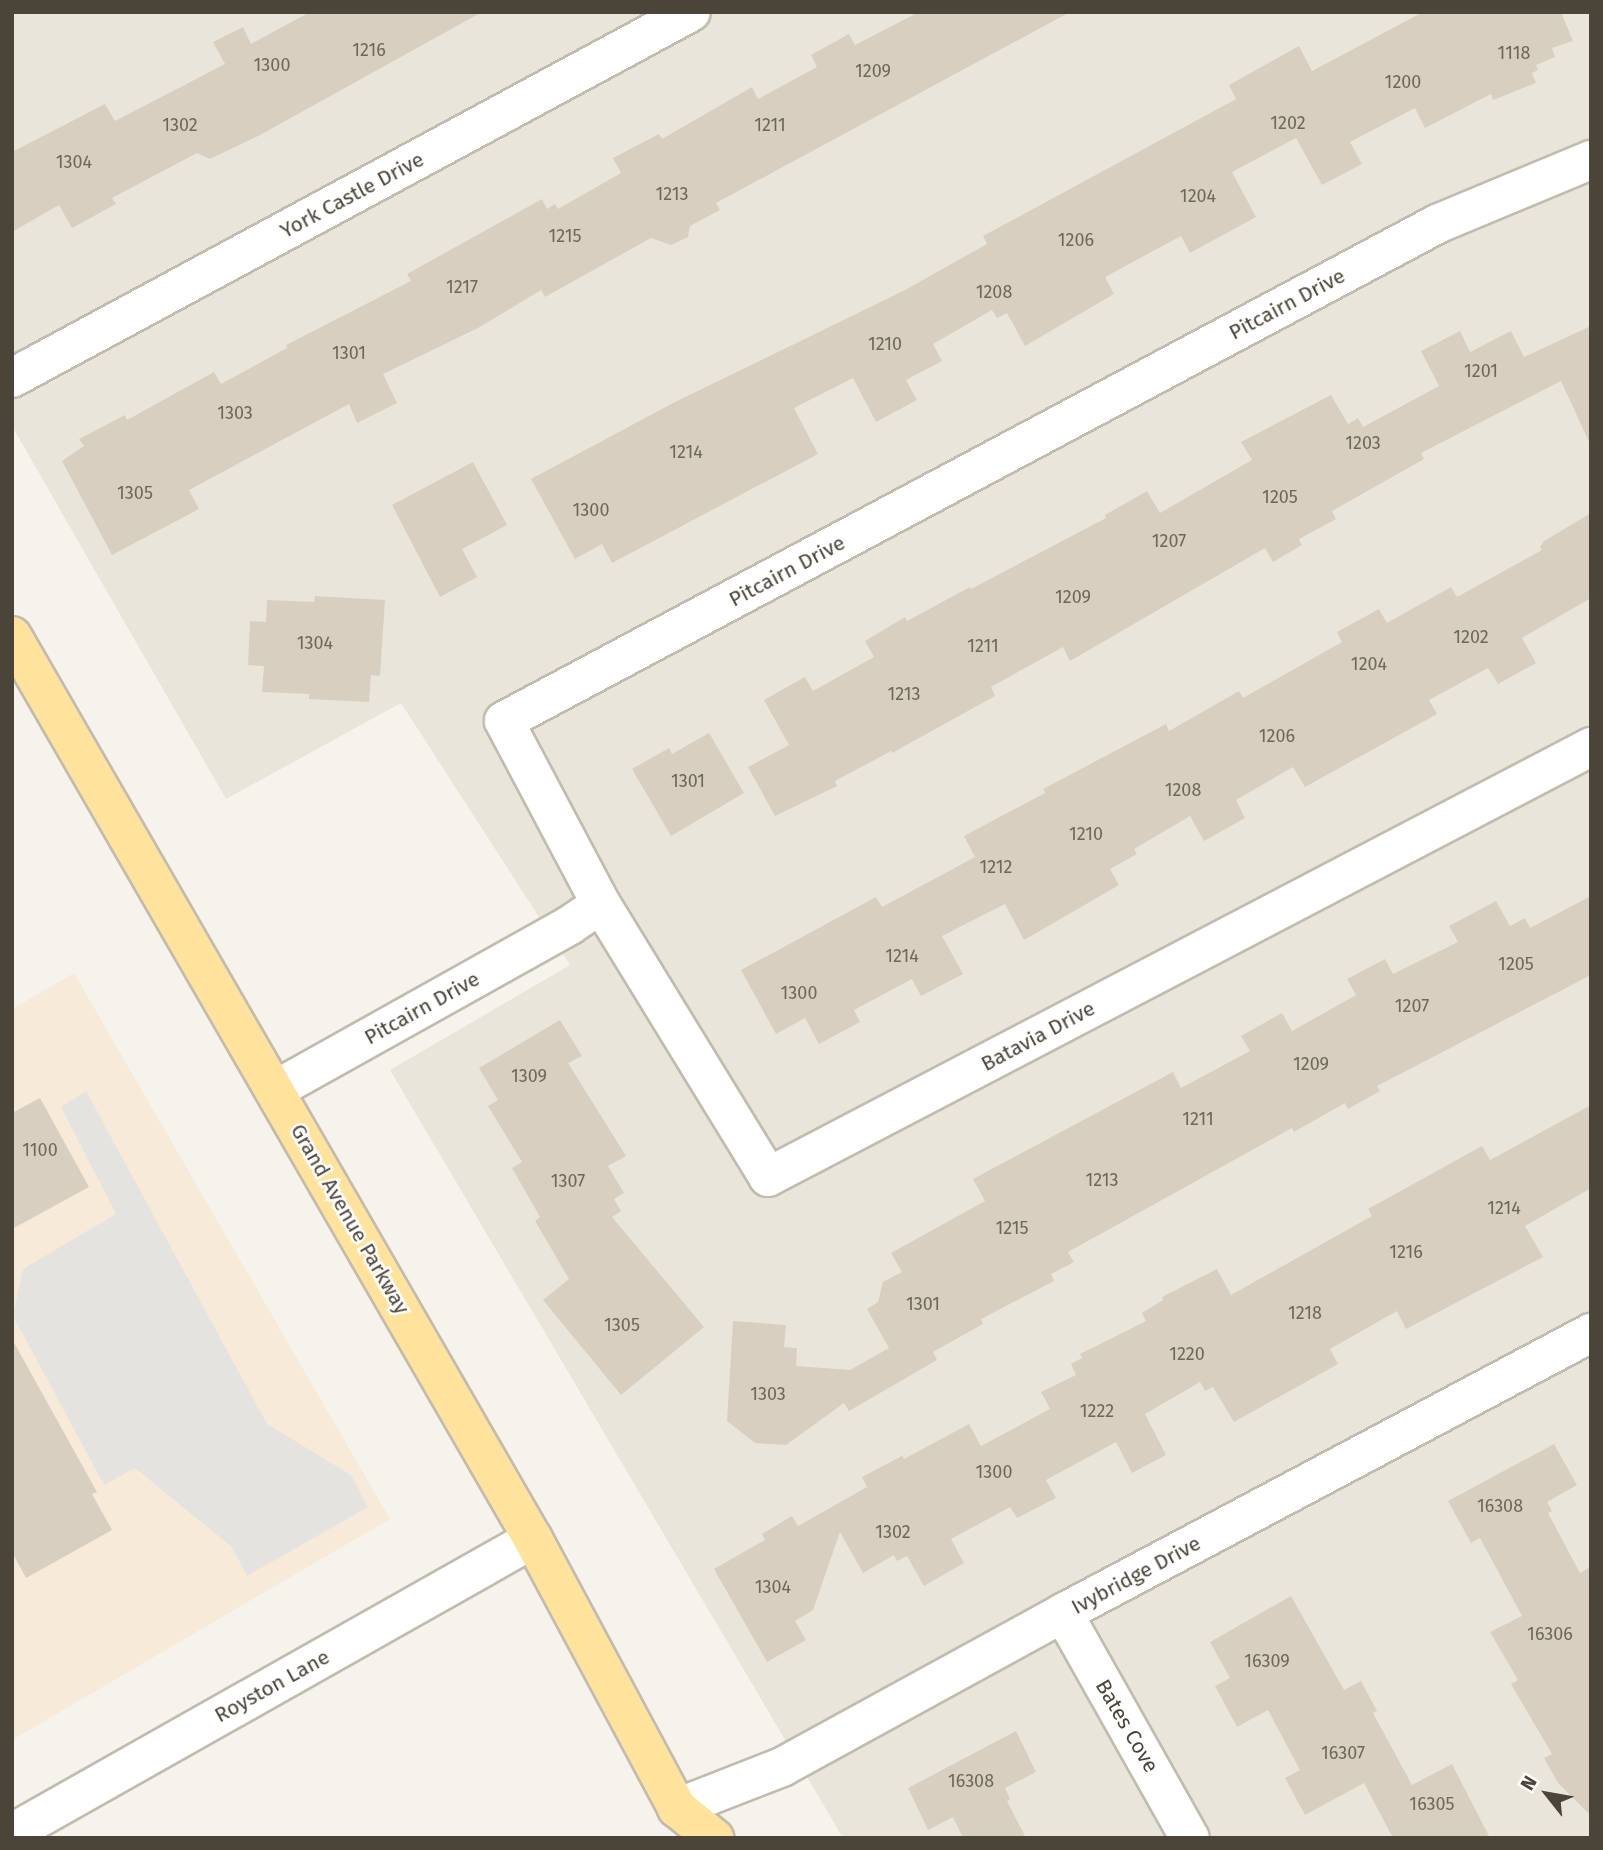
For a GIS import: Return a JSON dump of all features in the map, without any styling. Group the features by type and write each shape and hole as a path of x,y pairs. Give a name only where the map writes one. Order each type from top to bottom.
{"main road":[{"name":"Grand Avenue Parkway","path":"12,636 533,1539 672,1823 714,1838"}],"street":[{"name":"York Castle Drive","path":"12,378 691,12"},
{"name":"Pitcairn Drive","path":"275,1090 570,925 601,904 504,722 1437,225 1591,160"},
{"name":"Batavia Drive","path":"601,904 768,1177 1591,747"},
{"name":"Ivybridge Drive","path":"672,1823 782,1767 1063,1613 1591,1332"},
{"name":"Royston Lane","path":"12,1833 533,1539"},
{"name":"Bates Cove","path":"1063,1613 1190,1838"}],"shaded area":[{"path":"12,12 1591,12 1591,1838 843,1838 390,1070 570,965 401,703 226,799 12,426"},
{"path":"74,973 390,1519 12,1740 12,1009"},
{"path":"86,1091 267,1424 351,1475 368,1507 247,1576 232,1547 135,1468 104,1485 13,1316 23,1269 116,1214 61,1107"}],"building":[{"path":"310,12 482,12 260,135 210,159 197,153 112,198 116,204 72,228 59,205 12,232 12,152 105,104 115,121 225,64 213,42 243,27 251,44"},
{"path":"919,12 1070,12 716,203 720,210 690,226 688,237 671,245 651,238 545,297 541,290 478,328 383,374 397,403 357,423 349,404 189,490 199,509 112,555 62,461 84,446 79,439 125,415 127,420 214,372 221,384 287,348 286,345 411,281 407,274 542,199 547,209 555,204 558,209 621,173 613,158 659,134 662,139 752,87 758,99 817,67 811,55 849,34 855,45"},
{"path":"1423,12 1561,12 1573,41 1552,48 1555,57 1536,65 1538,70 1532,73 1536,83 1493,100 1491,94 1425,128 1415,108 1350,142 1362,164 1322,185 1296,138 1232,172 1256,217 1190,253 1181,236 1105,277 1114,294 1025,346 1007,313 997,318 992,310 933,344 942,361 906,380 917,400 876,422 853,378 794,408 818,454 612,563 602,544 575,559 531,479 675,402 905,290 987,244 983,236 1236,99 1229,85 1299,46 1312,71"},
{"path":"1591,326 1591,446 1561,381 1421,453 1424,459 1332,511 1336,519 1299,539 1302,545 1273,562 1265,548 1070,661 1063,647 991,687 995,696 835,781 837,786 775,816 748,767 789,745 764,700 805,677 813,691 874,657 865,641 905,617 907,621 970,587 971,589 1106,518 1105,515 1147,491 1160,513 1252,460 1241,442 1331,395 1348,424 1358,418 1363,427 1439,386 1421,351 1460,331 1470,352 1511,331 1524,357"},
{"path":"473,462 507,525 462,549 477,577 440,597 392,505"},
{"path":"1591,513 1591,598 1522,638 1536,663 1498,684 1488,668 1429,700 1437,714 1305,787 1293,767 1236,800 1245,818 1204,841 1190,816 1134,849 1137,854 1110,869 1119,885 1024,940 1005,904 942,936 963,974 921,996 912,979 854,1010 860,1022 819,1044 805,1018 776,1034 741,970 876,897 882,907 975,857 964,836 1045,793 1043,789 1166,724 1169,731 1239,691 1243,698 1342,642 1337,632 1379,609 1387,623 1451,587 1457,597 1542,550 1540,547 1544,541"},
{"path":"315,596 385,600 380,676 371,675 369,702 309,699 309,694 262,692 264,666 248,665 250,621 266,622 267,600 314,602"},
{"path":"709,733 744,793 671,836 632,769 669,748 672,754"},
{"path":"1591,896 1591,975 1377,1086 1380,1091 1348,1109 1345,1103 1294,1132 1292,1128 1068,1252 1074,1262 1051,1274 1054,1281 981,1319 983,1324 933,1352 937,1360 849,1411 844,1403 786,1445 755,1443 727,1421 733,1321 786,1325 784,1347 797,1348 796,1366 850,1370 889,1348 867,1309 878,1302 883,1282 902,1272 891,1253 985,1201 973,1179 1173,1072 1181,1088 1250,1051 1241,1036 1282,1013 1292,1031 1356,995 1347,979 1385,959 1393,974 1458,942 1449,926 1496,901 1510,926 1525,918 1530,928"},
{"path":"560,1020 582,1056 568,1063 626,1156 608,1166 624,1193 614,1199 621,1211 612,1217 704,1327 621,1395 543,1300 569,1279 535,1221 540,1217 512,1168 522,1162 488,1106 498,1100 479,1068"},
{"path":"40,1098 89,1187 12,1229 12,1113"},
{"path":"1591,1105 1591,1188 1525,1226 1543,1257 1406,1329 1397,1311 1330,1349 1338,1364 1234,1422 1213,1387 1205,1391 1200,1382 1145,1414 1166,1455 1132,1473 1116,1442 1046,1480 1056,1498 1017,1518 1010,1507 951,1539 964,1563 924,1586 907,1556 897,1561 894,1555 863,1573 840,1532 813,1610 795,1621 806,1640 767,1662 714,1569 765,1540 762,1534 792,1516 798,1526 867,1487 862,1477 902,1456 904,1459 969,1424 981,1446 1050,1409 1041,1392 1076,1375 1071,1364 1082,1358 1080,1354 1146,1321 1142,1313 1163,1300 1162,1297 1217,1269 1231,1295 1372,1216 1368,1209 1482,1146 1490,1160"},
{"path":"12,1339 97,1492 92,1494 112,1530 26,1578 12,1552"},
{"path":"1554,1444 1577,1485 1547,1502 1552,1511 1548,1513 1580,1573 1591,1567 1591,1816 1558,1783 1544,1758 1552,1754 1511,1684 1518,1680 1490,1632 1522,1616 1480,1538 1471,1543 1448,1501"},
{"path":"1291,1596 1344,1690 1361,1681 1377,1711 1373,1713 1412,1785 1452,1764 1490,1838 1393,1838 1364,1783 1305,1815 1285,1778 1300,1770 1268,1710 1237,1727 1215,1686 1230,1678 1210,1642"},
{"path":"1016,1731 1036,1772 1005,1788 1010,1799 1007,1801 1026,1838 963,1838 953,1817 928,1830 908,1788"}]}
